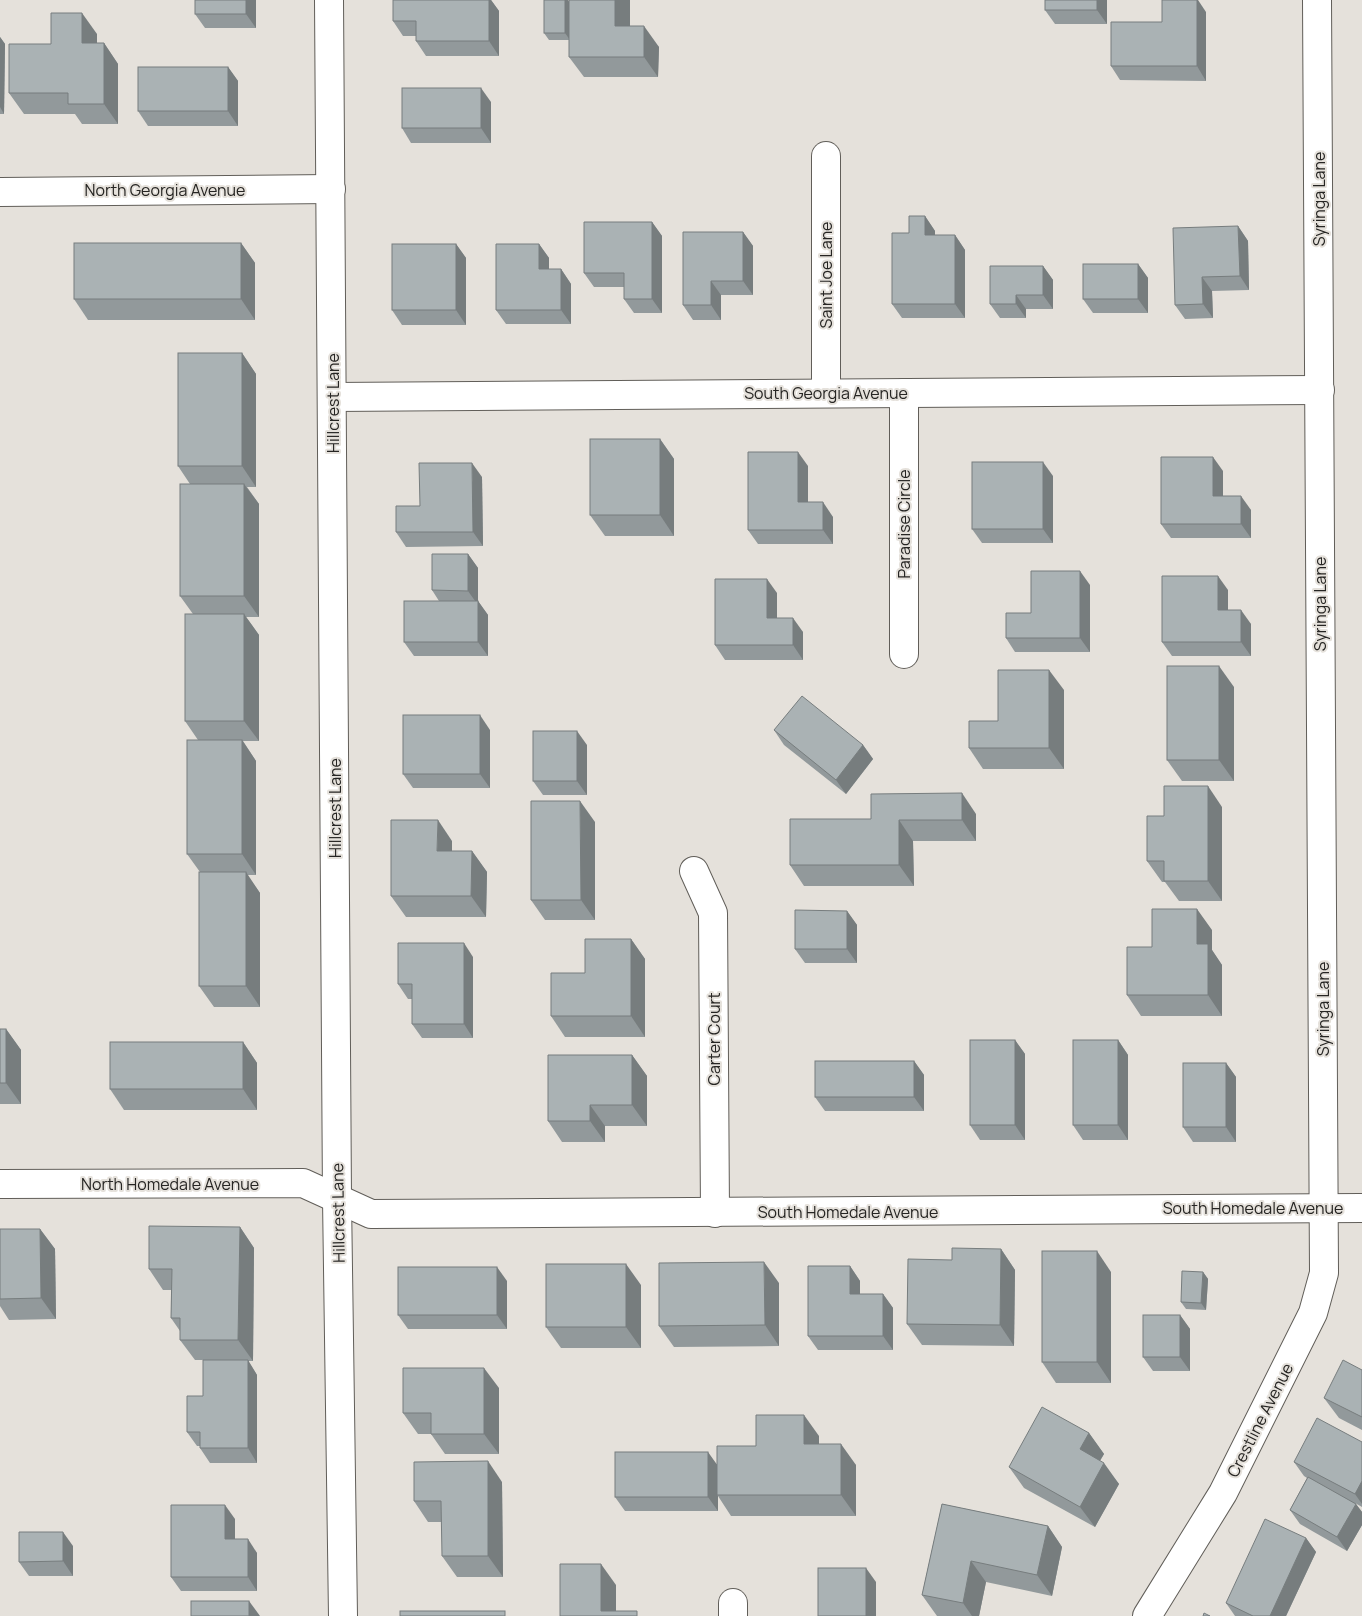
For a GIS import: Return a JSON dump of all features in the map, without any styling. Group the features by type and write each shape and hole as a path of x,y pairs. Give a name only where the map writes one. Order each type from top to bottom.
{"street":[{"name":"Hillcrest Lane","path":"330,0 337,1199 343,1616"},
{"name":"Syringa Lane","path":"1317,0 1324,1208"},
{"name":"Saint Joe Lane","path":"826,156 826,393"},
{"name":"North Georgia Avenue","path":"0,192 331,189"},
{"name":"South Georgia Avenue","path":"332,397 1320,390"},
{"name":"Paradise Circle","path":"904,393 904,654"},
{"name":"Carter Court","path":"694,871 714,913 715,1213"},
{"name":"North Homedale Avenue","path":"0,1184 303,1183 337,1199"},
{"name":"South Homedale Avenue","path":"337,1199 371,1214 1362,1208"},
{"name":"Crestline Avenue","path":"1147,1616 1223,1493 1313,1313 1324,1273 1324,1208"}],"building":[{"path":"195,0 246,0 246,14 195,14"},
{"path":"393,0 489,0 489,41 416,41 416,21 393,21"},
{"path":"544,0 565,0 565,33 544,33"},
{"path":"569,0 615,0 615,26 644,26 644,57 569,57"},
{"path":"1045,0 1097,0 1097,10 1045,10"},
{"path":"1162,0 1197,0 1197,66 1111,66 1111,22 1162,22"},
{"path":"51,13 82,13 82,43 104,43 104,104 68,104 68,93 9,93 9,44 51,44"},
{"path":"138,67 228,67 228,111 138,111"},
{"path":"402,88 481,88 481,128 402,128"},
{"path":"909,216 925,216 925,235 955,235 955,304 892,304 892,233 909,233"},
{"path":"584,222 652,222 652,299 624,299 624,273 584,273"},
{"path":"1238,226 1240,276 1202,277 1203,304 1175,305 1173,228"},
{"path":"683,232 743,232 743,281 711,281 711,305 683,305"},
{"path":"74,243 241,243 241,299 74,299"},
{"path":"392,244 456,244 456,310 392,310"},
{"path":"496,244 539,244 539,269 561,269 561,310 496,310"},
{"path":"1083,264 1138,264 1138,299 1083,299"},
{"path":"990,266 1043,266 1043,295 1016,295 1016,304 990,304"},
{"path":"178,353 242,353 242,466 178,466"},
{"path":"590,439 660,439 660,515 590,515"},
{"path":"748,452 798,452 798,502 823,502 823,530 748,530"},
{"path":"1161,457 1213,457 1213,496 1241,496 1241,524 1161,524"},
{"path":"972,462 1043,462 1043,529 972,529"},
{"path":"419,463 472,463 473,532 396,532 396,506 420,506"},
{"path":"180,484 244,484 244,596 180,596"},
{"path":"432,554 468,554 468,591 432,590"},
{"path":"1031,571 1080,571 1080,638 1006,638 1006,613 1031,613"},
{"path":"1162,576 1218,576 1218,610 1241,610 1241,642 1162,642"},
{"path":"715,579 767,579 767,618 793,618 793,645 715,645"},
{"path":"404,601 478,601 478,642 404,642"},
{"path":"185,614 244,614 244,721 185,721"},
{"path":"1167,666 1219,666 1219,760 1167,760"},
{"path":"998,670 1049,670 1049,748 969,748 969,721 998,721"},
{"path":"802,696 863,745 836,780 774,730"},
{"path":"403,715 480,715 480,774 403,774"},
{"path":"533,731 577,731 577,781 533,781"},
{"path":"187,740 242,740 242,854 187,854"},
{"path":"1164,786 1208,786 1208,881 1164,881 1164,861 1147,861 1147,816 1164,816"},
{"path":"962,793 962,820 899,820 899,865 790,865 790,819 871,819 871,794"},
{"path":"531,801 580,801 581,900 531,900"},
{"path":"391,820 438,820 437,851 472,851 471,896 391,896"},
{"path":"199,872 246,872 246,986 199,986"},
{"path":"1152,909 1197,909 1197,944 1208,944 1208,995 1127,995 1127,947 1152,947"},
{"path":"795,910 847,911 847,949 795,949"},
{"path":"585,939 631,939 631,1016 551,1016 551,973 585,973"},
{"path":"398,943 464,943 464,1024 412,1024 412,984 398,984"},
{"path":"0,1029 6,1029 6,1083 0,1083"},
{"path":"970,1040 1015,1040 1015,1125 970,1125"},
{"path":"1073,1040 1118,1040 1118,1125 1073,1125"},
{"path":"110,1042 243,1042 243,1089 110,1089"},
{"path":"548,1055 632,1055 632,1105 590,1105 590,1121 548,1121"},
{"path":"815,1061 914,1061 914,1097 815,1097"},
{"path":"1183,1063 1226,1063 1226,1127 1183,1127"},
{"path":"149,1226 240,1227 238,1340 180,1340 180,1318 171,1318 172,1269 149,1269"},
{"path":"0,1229 40,1229 41,1298 0,1299"},
{"path":"952,1248 1001,1249 1000,1325 907,1324 908,1259 952,1260"},
{"path":"1042,1251 1097,1251 1097,1362 1042,1362"},
{"path":"764,1262 765,1325 659,1326 659,1263"},
{"path":"546,1264 626,1264 626,1327 546,1327"},
{"path":"808,1266 850,1266 850,1294 883,1294 883,1336 808,1336"},
{"path":"398,1267 497,1267 497,1315 398,1315"},
{"path":"1182,1271 1203,1272 1201,1303 1181,1302"},
{"path":"1143,1315 1180,1315 1180,1357 1143,1357"},
{"path":"203,1360 248,1360 248,1448 200,1448 200,1432 187,1432 187,1396 203,1396"},
{"path":"1343,1360 1362,1370 1362,1417 1324,1398"},
{"path":"403,1368 484,1368 484,1434 431,1434 431,1413 403,1413"},
{"path":"1042,1407 1089,1433 1080,1449 1104,1463 1080,1507 1009,1467"},
{"path":"756,1415 804,1415 804,1444 841,1444 841,1495 717,1495 717,1446 756,1446"},
{"path":"1317,1418 1362,1442 1362,1481 1355,1494 1294,1462"},
{"path":"615,1452 708,1452 708,1497 615,1497"},
{"path":"488,1461 488,1556 442,1556 441,1501 414,1501 414,1462"},
{"path":"1308,1477 1356,1504 1337,1537 1290,1510"},
{"path":"942,1504 1048,1526 1037,1575 971,1561 963,1603 922,1595"},
{"path":"171,1505 225,1505 225,1539 248,1539 248,1577 171,1577"},
{"path":"1265,1519 1306,1538 1270,1616 1253,1616 1226,1603"},
{"path":"19,1532 63,1532 63,1561 19,1562"},
{"path":"560,1564 601,1564 601,1611 637,1611 637,1616 560,1616"},
{"path":"818,1568 866,1568 866,1616 818,1616"},
{"path":"191,1601 249,1601 249,1616 191,1616"},
{"path":"400,1611 505,1611 505,1616 400,1616"}]}
